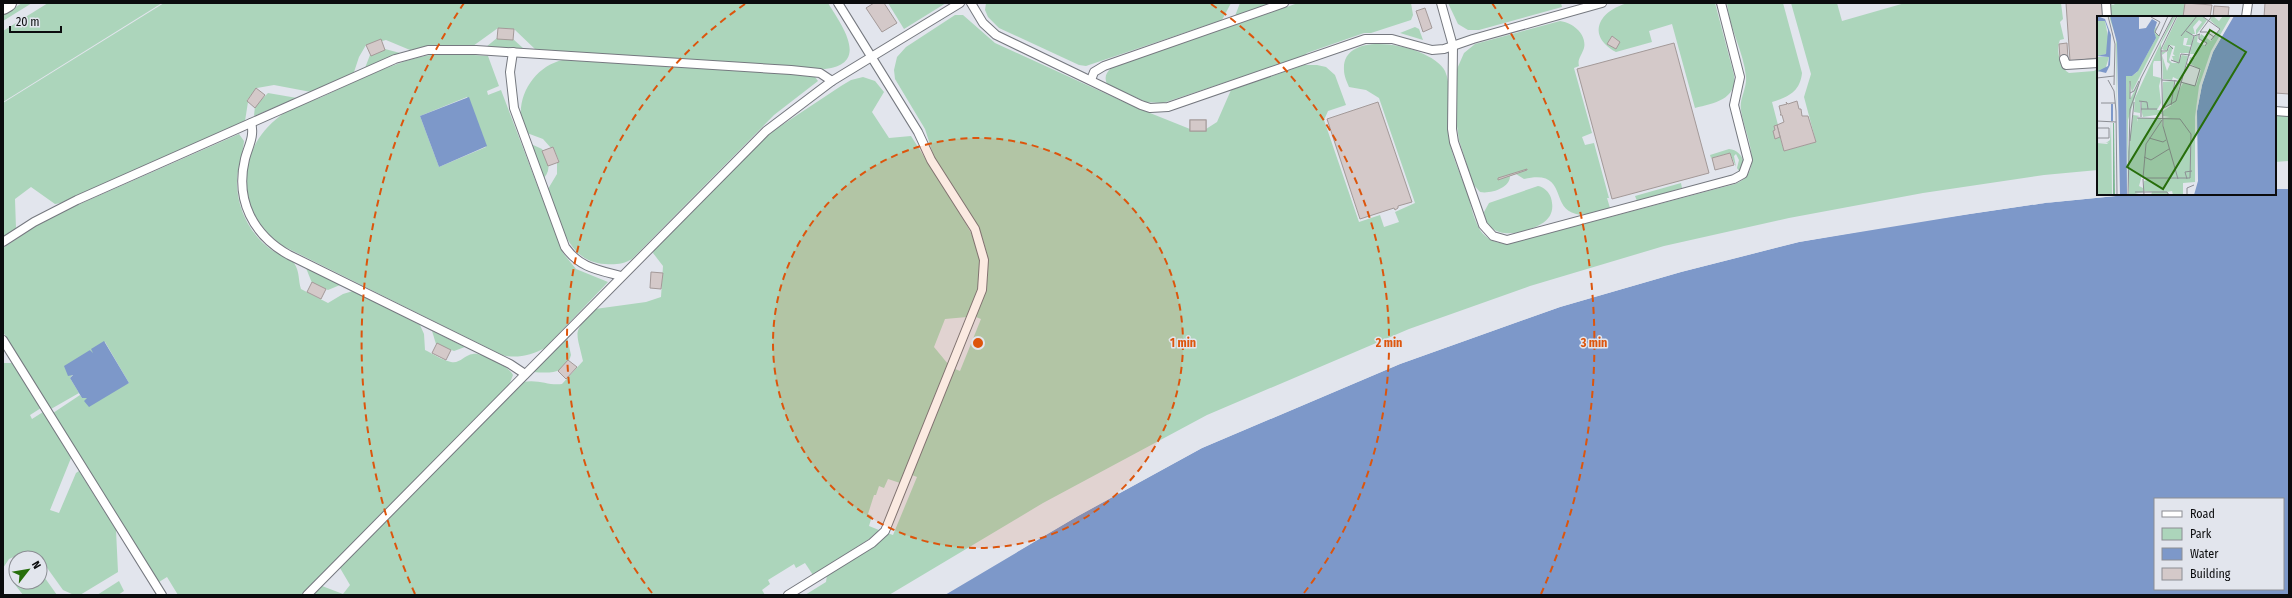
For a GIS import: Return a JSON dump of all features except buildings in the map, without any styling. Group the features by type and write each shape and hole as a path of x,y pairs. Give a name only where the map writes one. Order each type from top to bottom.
{"street":[{"path":"3,6 8,3"}],"lane":[{"path":"788,595 872,543 885,531 982,290 984,279 983,250 975,229 931,160 918,132 838,3"},
{"path":"306,595 766,131 832,81 960,3"},
{"path":"971,3 983,23 996,35 1091,80 1108,91 1141,105 1160,108 1168,107 1365,40 1392,39 1432,50 1453,46 1602,3"},
{"path":"1091,80 1094,72 1104,66 1284,3"},
{"path":"1441,3 1453,46 1452,129 1454,142 1483,225 1493,236 1507,240 1734,179 1743,174 1748,160 1734,105 1740,77 1720,3"},
{"path":"2106,3 2107,16"},
{"path":"2246,16 2248,3"},
{"path":"3,242 57,209 410,54 428,50 449,49 513,52 792,70 820,73 832,81"},
{"path":"513,52 510,72 514,108 565,247 572,256 587,267 621,276"},
{"path":"2064,59 2066,65 2097,63"},
{"path":"2276,110 2289,112"},
{"path":"251,123 252,138 242,177 243,196 253,223 267,240 289,255 504,361 525,374"},
{"path":"3,340 162,595"}],"green space":[{"path":"22,3 32,3 3,21 3,15"},
{"path":"48,3 162,3 3,102 3,31"},
{"path":"164,3 828,3 845,32 849,42 850,51 847,60 839,66 825,69 536,50 514,29 498,28 473,46 438,46 410,50 386,40 366,45 359,57 354,72 351,75 311,92 274,85 257,88 247,100 245,121 61,203 55,204 31,187 15,199 16,229 3,238 3,103"},
{"path":"888,3 946,3 904,29"},
{"path":"986,3 1231,3 1222,20 1086,66 1079,65 999,28 988,17 985,10"},
{"path":"1240,3 1271,3 1235,16"},
{"path":"1298,3 1411,3 1413,15 1411,20 1371,33 1364,33 1307,53 1304,56 1163,103 1146,102 1107,84 1106,75 1111,68"},
{"path":"1448,3 1561,3 1562,7 1479,30 1468,30 1458,24"},
{"path":"1628,3 1715,3 1734,75 1732,90 1728,95 1716,102 1695,108 1672,24 1649,31 1652,42 1616,52 1606,45 1601,38 1599,31 1600,24 1610,11 1618,6"},
{"path":"1727,3 1783,3 1802,73 1799,85 1792,93 1772,102 1778,125 1774,126 1775,130 1773,131 1775,138 1780,137 1784,151 1816,142 1804,97 1811,74 1791,3 1837,3 1842,21 1905,3 2061,3 2063,19 2060,22 2064,39 2060,40 2058,53 2063,67 2069,73 2094,71 2097,69 2097,170 2044,175 1923,193 1789,218 1664,246 1530,286 1409,329 1207,415 1043,503 889,595 805,595 826,582 827,575 872,548 887,533 893,535 917,477 912,475 955,369 960,371 981,319 976,317 984,294 988,274 988,264 987,254 980,231 934,157 925,129 895,79 894,70 897,57 906,47 955,15 963,15 995,43 1135,107 1190,129 1190,131 1206,131 1206,129 1217,122 1231,90 1304,65 1326,67 1335,75 1346,105 1328,111 1324,120 1359,222 1380,215 1384,227 1399,222 1395,212 1415,203 1379,98 1366,90 1349,87 1344,72 1347,56 1357,48 1371,44 1407,48 1424,54 1437,62 1445,71 1449,85 1449,140 1453,156 1478,226 1482,233 1489,238 1496,242 1508,244 1735,184 1745,178 1750,171 1752,162 1749,141 1741,110 1746,77 1745,68 1728,12"},
{"path":"2109,3 2113,5 2117,3 2185,3 2183,16 2110,16"},
{"path":"1560,21 1575,27 1583,39 1584,48 1579,59 1579,66 1574,68 1592,133 1582,137 1585,145 1594,143 1609,198 1607,198 1610,208 1584,215 1576,214 1568,210 1563,205 1553,184 1547,179 1538,177 1524,179 1516,174 1510,176 1507,184 1499,189 1489,192 1480,192 1473,184 1459,140 1457,126 1457,69 1464,53 1475,44"},
{"path":"1415,27 1419,29 1423,40 1400,33"},
{"path":"497,38 513,39 524,49 486,47"},
{"path":"385,49 400,53 365,68 370,55"},
{"path":"445,53 488,56 499,86 487,91 488,95 501,90 563,253 576,269 608,282 545,348 535,353 513,357 502,355 283,246 267,232 256,217 249,200 246,182 248,164 254,146 265,130 280,116 295,107 322,97 367,76 397,64 429,55","holes":["467,97 486,147 439,167 420,116"]},
{"path":"563,60 791,74 815,77 818,81 774,115 632,259 619,264 605,264 592,261 581,256 566,237 548,189 557,174 557,162 559,161 553,147 551,148 543,139 527,133 521,118 523,97 532,80 546,67"},
{"path":"863,77 875,81 884,92 872,112 889,138 911,136 962,217 976,244 980,269 979,283 967,317 945,319 934,347 948,364 900,483 888,479 884,488 879,486 876,495 874,495 868,514 872,516 869,526 879,530 874,536 813,575 805,563 796,568 794,564 768,580 770,584 762,590 765,595 313,595 322,586 343,594 350,585 340,568 523,382 534,381 562,384 583,361 578,332 582,323 595,309 646,302 661,297 663,266 653,253 654,250 767,135 841,86 851,80"},
{"path":"268,93 297,98 254,116 255,106"},
{"path":"2276,115 2289,116 2289,161 2276,162"},
{"path":"239,134 244,141 237,186 243,214 253,231 265,245 273,251 290,259 294,263 301,289 328,303 343,294 353,291 420,325 424,334 425,350 438,357 451,362 457,362 473,354 482,355 501,364 513,375 509,385 301,595 178,595 167,577 159,582 53,413 80,395 82,398 87,398 129,383 105,342 92,354 90,350 70,378 79,393 51,409 3,332 3,248 48,218"},
{"path":"531,144 542,149 546,156 548,171 544,178"},
{"path":"1729,149 1736,151 1743,159 1744,162 1739,171 1737,168 1739,160 1736,154 1734,156 1736,167 1730,153 1711,158 1710,155"},
{"path":"1681,183 1682,188 1637,201 1635,196"},
{"path":"1538,186 1542,187 1549,194 1552,205 1550,216 1542,224 1517,233 1498,232 1489,225 1484,212 1489,203"},
{"path":"306,268 340,285 328,290 312,283"},
{"path":"432,331 465,347 454,351 436,344"},
{"path":"567,337 571,355 565,366 556,371 545,373 533,372"},
{"path":"3,363 13,363 41,408 30,415 32,419 43,412 71,458 50,510 59,513 76,473 79,471 116,530 118,572 80,595 74,595 63,590 48,569 48,550 8,550 8,560 3,568"},
{"path":"119,581 124,591 118,595 97,595"},
{"path":"48,582 57,595 23,595 19,590 48,590"}],"water":[{"path":"469,97 487,146 439,167 420,116"},
{"path":"2276,189 2289,189 2289,595 945,595 1078,516 1202,448 1400,364 1560,307 1681,272 1799,242 1908,223 2045,203 2126,195 2276,195"},
{"path":"104,341 129,383 89,407 84,401 87,398 82,398 70,378 73,375 68,376 64,366 90,350 93,353 91,349"}],"pier":[{"path":"2108,195 2126,195 2045,203 1799,242 1681,272 1560,307 1400,364 1202,448 1078,516 943,595 1077,514 1201,446 1399,362 1559,305 1799,240 1970,212"}]}
